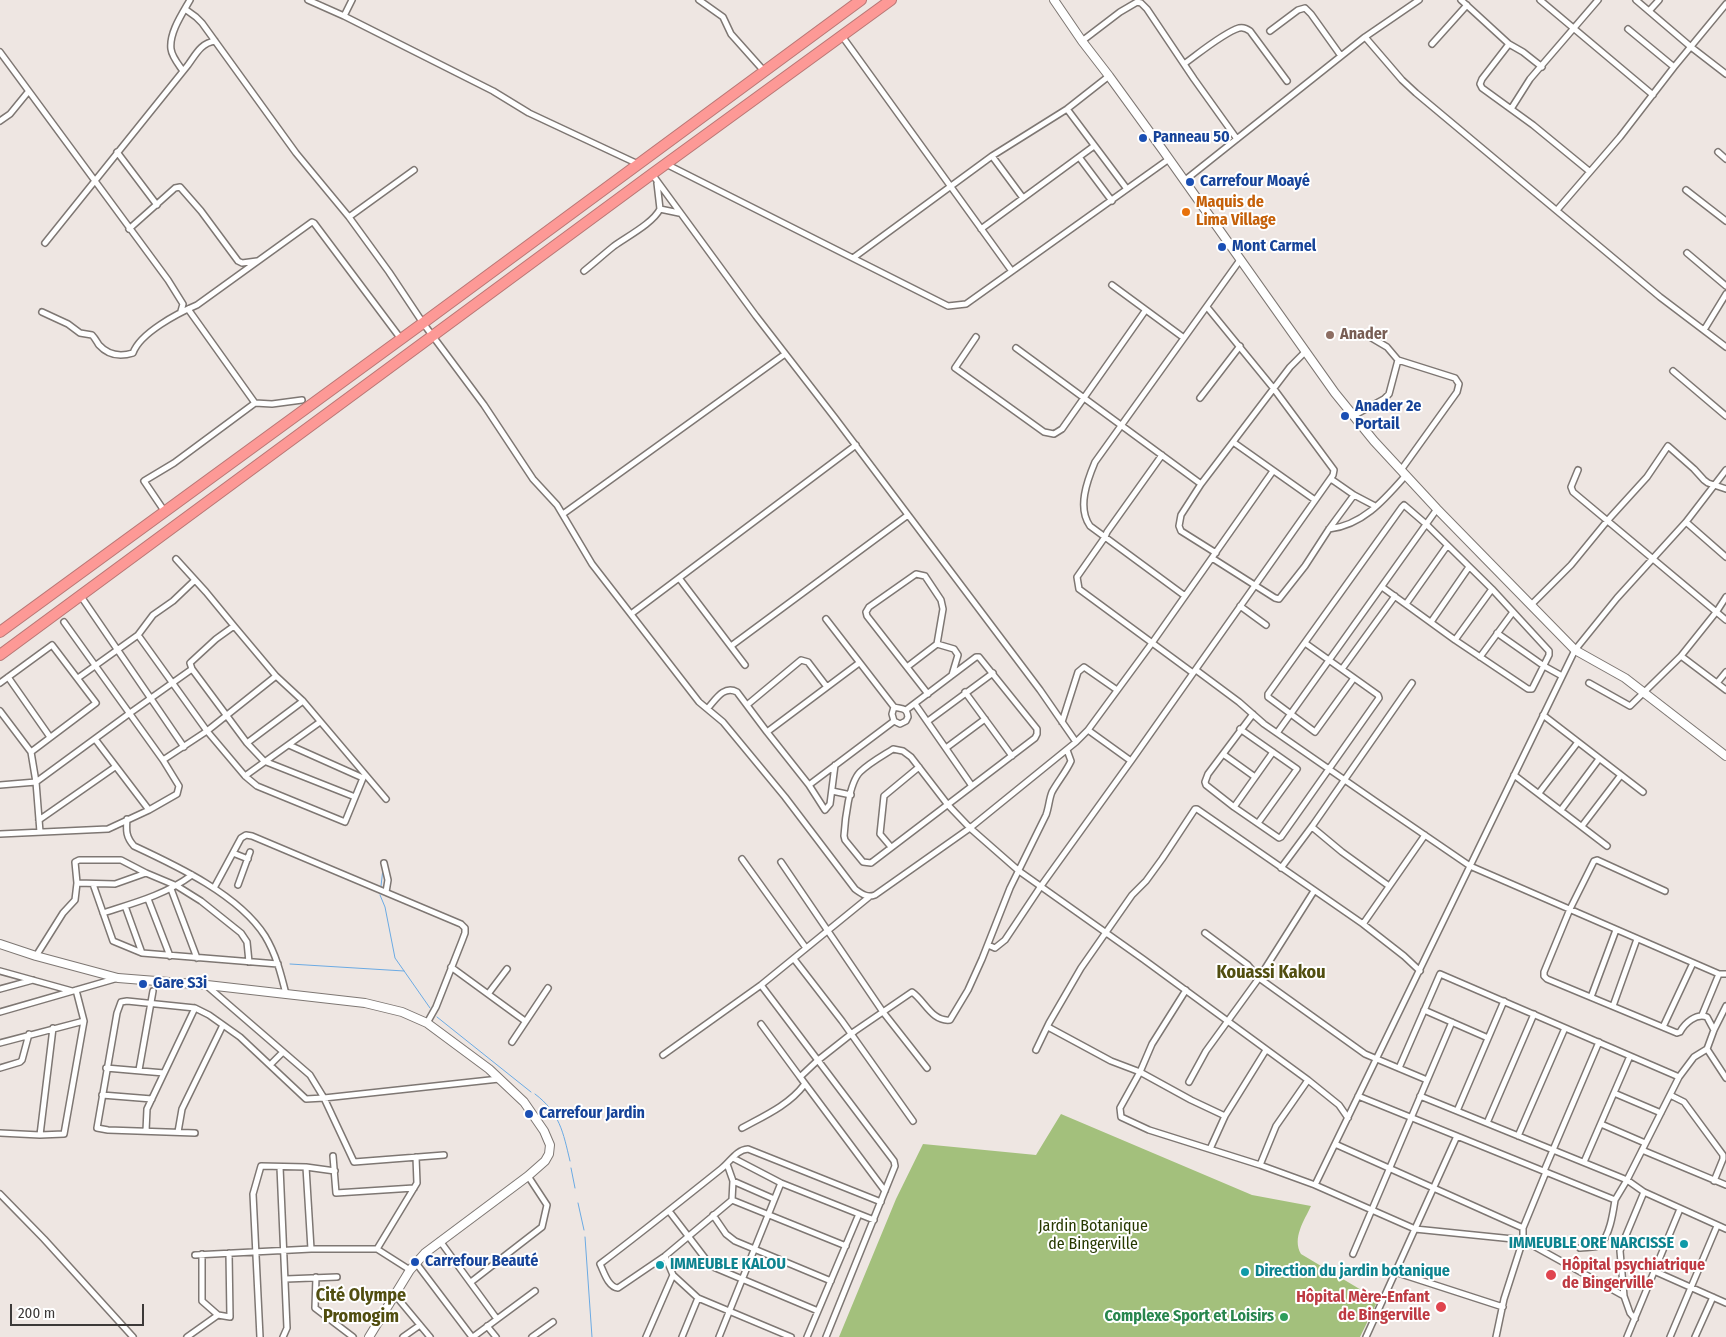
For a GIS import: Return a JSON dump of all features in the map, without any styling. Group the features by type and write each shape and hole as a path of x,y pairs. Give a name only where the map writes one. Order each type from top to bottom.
{"highway":[{"path":"0,632 862,0"},
{"path":"0,655 433,335 654,178 666,164 891,0"}],"street":[{"path":"183,71 171,48 173,36 190,0"},
{"path":"308,0 344,16 493,91 530,113 638,164"},
{"path":"344,16 352,0"},
{"path":"699,0 723,17 731,34 764,71"},
{"path":"1054,0 1353,416 1403,473 1575,650 1610,668 1726,755"},
{"path":"1184,181 1365,37 1419,0"},
{"path":"1461,0 1509,44 1542,67"},
{"path":"1540,0 1652,95"},
{"path":"1511,109 1525,87 1598,0"},
{"path":"1636,0 1726,74"},
{"path":"1650,11 1659,0"},
{"path":"1082,41 1120,12 1137,2 1141,3 1237,139"},
{"path":"1557,210 1620,137 1726,4"},
{"path":"1432,44 1467,6"},
{"path":"1270,31 1298,10 1304,8 1311,14 1341,56"},
{"path":"185,9 196,17 215,41 296,153 349,217 423,323 484,405 533,479 557,505 592,564 699,702 723,722 785,796 855,889 869,897"},
{"path":"1184,64 1238,28 1244,28 1250,31 1287,81"},
{"path":"1628,29 1674,67"},
{"path":"842,36 1011,270"},
{"path":"1365,37 1402,80 1660,297 1726,347"},
{"path":"45,243 200,48 204,44 215,41"},
{"path":"1509,44 1480,84 1482,88 1533,125 1589,171"},
{"path":"0,52 168,280 181,300 183,306 181,312"},
{"path":"853,258 992,156 1067,109 1109,76"},
{"path":"0,121 10,114 28,92"},
{"path":"1067,109 1128,189"},
{"path":"982,229 1094,146"},
{"path":"117,152 156,205"},
{"path":"1718,152 1726,159"},
{"path":"992,156 1023,198"},
{"path":"1079,157 1112,201"},
{"path":"666,164 948,306 966,304 1011,270 1112,201 1169,159"},
{"path":"349,217 414,170"},
{"path":"584,271 652,218 660,208 654,178"},
{"path":"654,178 1040,690 1076,742"},
{"path":"129,229 177,187 182,188 238,261 242,263 257,261"},
{"path":"1686,190 1726,221"},
{"path":"660,208 679,213"},
{"path":"42,312 80,332 92,335 107,352 117,355 133,353 136,346 155,328 197,304 310,222 314,222 402,339"},
{"path":"1687,253 1726,286"},
{"path":"1185,596 1090,526 1085,519 1084,499 1095,462 1240,260"},
{"path":"1112,285 1184,338"},
{"path":"1704,330 1726,294"},
{"path":"988,945 995,948 1005,940 1041,886 1315,500 1332,479 1334,470 1274,389 1207,306"},
{"path":"188,309 256,403"},
{"path":"976,337 955,368 1044,432 1054,434 1062,429 1145,310"},
{"path":"1329,529 1341,528 1354,523 1387,497 1458,392 1459,384 1455,378 1398,360 1388,347 1365,334"},
{"path":"1200,398 1240,346"},
{"path":"1016,348 1201,484"},
{"path":"1216,553 1181,531 1179,526 1181,515 1201,484 1290,367 1306,351"},
{"path":"563,514 785,354"},
{"path":"1353,416 1384,399 1389,394 1398,360"},
{"path":"1672,371 1726,416"},
{"path":"165,512 144,481 174,463 256,403 272,404 302,400"},
{"path":"1233,442 1315,500"},
{"path":"631,614 856,445"},
{"path":"1531,605 1571,565 1607,521 1647,477 1668,446 1708,483 1726,489"},
{"path":"1162,455 1077,577 1080,589 1277,733 1470,866 1719,974 1726,974"},
{"path":"1578,470 1571,487 1573,492 1726,620"},
{"path":"1315,1185 1575,650 1617,598 1686,522 1726,470"},
{"path":"663,1055 794,959 869,897 875,895 970,828 1076,742 1088,730 1152,643 1273,471"},
{"path":"1332,479 1354,495 1375,506"},
{"path":"1212,558 1279,599 1305,566 1354,495"},
{"path":"1354,678 1315,732 1290,715 1267,695 1402,507 1407,506 1492,589 1549,651 1549,655 1530,690 1455,640 1382,587"},
{"path":"1277,733 1437,509"},
{"path":"731,646 908,515"},
{"path":"1686,522 1726,557"},
{"path":"1406,604 1447,546"},
{"path":"176,559 276,676 303,702 386,799"},
{"path":"1430,622 1469,567"},
{"path":"907,667 938,644 943,609 941,600 925,576 916,574 869,607 866,612 867,616 928,694"},
{"path":"679,578 746,665"},
{"path":"78,678 138,635 153,615 173,601 195,580"},
{"path":"1455,640 1492,589"},
{"path":"80,596 184,747"},
{"path":"1342,670 1395,596"},
{"path":"1589,683 1630,706 1681,656 1726,597"},
{"path":"1240,606 1266,625"},
{"path":"1480,657 1513,612"},
{"path":"826,619 894,707 906,710 908,716 904,722 900,724 894,721 892,717 894,707"},
{"path":"0,834 108,829 149,810 177,794 179,786 164,760 64,622"},
{"path":"234,626 216,639 191,662 192,669 247,743 264,761 355,797"},
{"path":"1497,633 1544,666 1562,676"},
{"path":"138,635 207,731 245,776 257,786 345,822 363,778 289,745"},
{"path":"1253,714 1208,774 1205,782 1206,785 1234,807 1279,838 1282,838 1378,701 1378,695 1306,643"},
{"path":"938,644 954,649 958,655 952,676"},
{"path":"0,683 52,645 96,703 31,752"},
{"path":"1681,656 1726,690"},
{"path":"906,710 976,657 981,658 1037,728 1037,734 1035,738 1012,756 948,805 891,847 871,863 863,862 845,840 844,832 851,795 859,773 893,749 898,749 907,753 948,805 970,828 1019,871 1308,1080 1339,1105 1348,1118"},
{"path":"747,705 801,660 808,662 827,687"},
{"path":"767,732 859,663"},
{"path":"1062,722 1078,672 1084,667 1117,690"},
{"path":"0,785 36,782 192,669"},
{"path":"1717,683 1726,672"},
{"path":"928,721 993,673"},
{"path":"164,760 207,731 276,676"},
{"path":"8,677 50,737"},
{"path":"1280,868 1312,827 1412,683"},
{"path":"708,708 722,692 729,689 737,692 809,785 825,810 830,804 835,765"},
{"path":"966,692 1012,756"},
{"path":"247,743 303,702"},
{"path":"915,704 972,786"},
{"path":"0,711 31,752 36,782 40,832"},
{"path":"1543,715 1643,792"},
{"path":"946,748 985,719"},
{"path":"809,785 894,721"},
{"path":"245,776 320,722"},
{"path":"1240,729 1297,769 1258,823"},
{"path":"1088,730 1131,761"},
{"path":"95,738 149,810"},
{"path":"1539,793 1578,742"},
{"path":"800,1077 850,1035 912,992 937,1017 944,1021 950,1020 968,990 1010,888 1046,815 1053,790 1071,761 1067,750"},
{"path":"1234,807 1273,752"},
{"path":"1223,754 1255,777"},
{"path":"1560,810 1600,759"},
{"path":"39,820 116,767"},
{"path":"891,847 880,834 884,796 919,767"},
{"path":"1514,775 1607,846"},
{"path":"1582,826 1621,775"},
{"path":"832,791 851,795"},
{"path":"1036,1050 1081,968 1132,895 1146,881 1162,859 1195,809 1199,809 1280,868 1363,924 1420,971"},
{"path":"127,819 127,838 134,846 214,888 247,915 264,936 278,964 286,994"},
{"path":"1312,827 1342,852 1389,886"},
{"path":"214,888 241,838 246,835 461,924 465,928 465,933 436,1007 427,1023"},
{"path":"1363,924 1425,835"},
{"path":"238,886 250,852"},
{"path":"233,853 248,859"},
{"path":"742,859 806,948"},
{"path":"36,956 64,913 75,900 77,883 75,862 79,860 121,860 177,886 201,901 240,933 247,942 249,962"},
{"path":"1665,891 1596,860 1570,909 1544,976 1547,979 1677,1033 1693,1018 1702,1015 1707,1017 1714,1030"},
{"path":"781,862 883,1012 927,1068"},
{"path":"384,863 388,880 386,892"},
{"path":"77,883 115,884 146,873"},
{"path":"103,913 148,899 177,886 192,875"},
{"path":"93,884 113,942 142,953 278,964"},
{"path":"170,889 197,958"},
{"path":"1189,1082 1209,1046 1259,978 1314,891"},
{"path":"148,899 170,956"},
{"path":"125,906 142,953"},
{"path":"1591,997 1616,930"},
{"path":"1205,933 1248,965 1259,978 1359,1050 1427,1080"},
{"path":"1613,1006 1637,939"},
{"path":"0,944 36,956 118,978 207,985 365,1003 402,1012 427,1023 489,1069 524,1102 544,1131 550,1145 549,1154 545,1161 528,1176 425,1253 410,1270 369,1337"},
{"path":"794,959 913,1121"},
{"path":"1663,1027 1693,963"},
{"path":"451,967 526,1021"},
{"path":"488,994 507,969"},
{"path":"0,971 74,991"},
{"path":"1399,1068 1440,974 1679,1077"},
{"path":"1702,1015 1719,974"},
{"path":"0,1012 118,978"},
{"path":"0,989 34,980"},
{"path":"207,985 310,1075 324,1098 354,1162 444,1155"},
{"path":"760,985 894,1161 895,1166 826,1337"},
{"path":"512,1042 548,988"},
{"path":"1186,990 1152,1044 1140,1072 1120,1108 1121,1117 1149,1130 1260,1165 1315,1185 1415,1230 1523,1240 1624,1296"},
{"path":"0,1133 64,1134 84,1020 74,991"},
{"path":"139,1070 153,991"},
{"path":"1457,1111 1504,1001"},
{"path":"195,1133 98,1128 106,1068 121,1002 195,1008 240,1037 306,1099 500,1079"},
{"path":"1580,1248 1600,1244 1612,1223 1615,1200 1679,1077 1694,1057 1707,1049 1726,1006"},
{"path":"146,1131 147,1109 195,1008"},
{"path":"1424,1010 1488,1038"},
{"path":"1488,1123 1534,1014"},
{"path":"0,1043 84,1020"},
{"path":"1353,1254 1452,1022"},
{"path":"178,1132 182,1109 222,1024"},
{"path":"761,1024 804,1085 885,1191"},
{"path":"40,1135 54,1028"},
{"path":"1048,1028 1111,1061 1140,1072 1225,1116"},
{"path":"1518,1136 1565,1028"},
{"path":"0,1068 21,1061 29,1034"},
{"path":"1496,1337 1523,1240 1523,1228 1553,1150 1599,1042"},
{"path":"1707,1049 1725,1074"},
{"path":"1210,1149 1225,1116 1266,1050"},
{"path":"270,1065 283,1052"},
{"path":"1584,1162 1630,1056"},
{"path":"106,1068 164,1072"},
{"path":"1260,1165 1276,1126 1308,1080"},
{"path":"742,1128 775,1110 798,1093 804,1085"},
{"path":"1614,1093 1661,1113"},
{"path":"102,1095 152,1099"},
{"path":"1670,1095 1684,1102 1723,1155 1714,1181"},
{"path":"1358,1096 1615,1200"},
{"path":"1420,1096 1627,1180 1644,1192 1726,1229"},
{"path":"1600,1124 1645,1143"},
{"path":"1366,1337 1457,1136"},
{"path":"1335,1144 1523,1228"},
{"path":"732,1200 665,1256 618,1288 614,1288 611,1285 600,1264 727,1164 738,1151 748,1149 881,1202"},
{"path":"1642,1150 1726,1186"},
{"path":"333,1156 336,1193 414,1188"},
{"path":"377,1249 417,1183 416,1157"},
{"path":"733,1158 781,1183 874,1220"},
{"path":"727,1164 732,1180 732,1200"},
{"path":"260,1337 253,1194 261,1166 306,1167 335,1171"},
{"path":"280,1166 287,1328 283,1337"},
{"path":"306,1167 311,1249"},
{"path":"471,1282 542,1227 547,1205 528,1176"},
{"path":"732,1180 774,1199"},
{"path":"719,1337 781,1183"},
{"path":"1635,1319 1630,1313 1624,1296 1620,1251 1644,1192"},
{"path":"0,1194 44,1239 133,1337"},
{"path":"732,1200 846,1246"},
{"path":"1628,1337 1680,1209"},
{"path":"669,1211 712,1266 818,1311"},
{"path":"807,1337 859,1214"},
{"path":"713,1215 730,1238 754,1250 831,1281"},
{"path":"1670,1337 1717,1226"},
{"path":"440,1241 497,1319"},
{"path":"195,1254 311,1249 377,1249 410,1270"},
{"path":"202,1254 202,1301 218,1315 230,1317 229,1254"},
{"path":"665,1256 672,1275 698,1298 791,1337"},
{"path":"416,1263 472,1337 535,1291"},
{"path":"1654,1271 1726,1303"},
{"path":"1395,1272 1503,1307"},
{"path":"646,1337 672,1275"},
{"path":"316,1277 315,1308 353,1337"},
{"path":"286,1279 338,1277"},
{"path":"395,1295 430,1337"},
{"path":"1695,1337 1713,1297"},
{"path":"682,1337 698,1298"},
{"path":"187,1337 218,1315"},
{"path":"532,1337 553,1322"},
{"path":"403,1337 420,1325"},
{"path":"487,1326 496,1337"}],"green space":[{"name":"Jardin Botanique de Bingerville","path":"1061,1114 1252,1195 1311,1206 1298,1236 1301,1254 1378,1300 1360,1337 839,1337 896,1199 923,1144 1036,1155"}],"waterway":[{"path":"381,886 383,869"},
{"path":"380,895 385,907 395,958 430,1008"},
{"path":"290,964 404,971"},
{"path":"437,1017 531,1092"},
{"path":"535,1094 550,1108 555,1116 562,1132 570,1161"},
{"path":"571,1168 575,1188"},
{"path":"578,1203 584,1230"},
{"path":"585,1237 592,1337"}],"place":[{"name":"Panneau 50","path":"1143,138"},
{"name":"Carrefour Moayé","path":"1190,182"},
{"name":"Maquis de Lima Village","path":"1186,212"},
{"name":"Mont Carmel","path":"1222,247"},
{"name":"Anader","path":"1330,335"},
{"name":"Anader 2e Portail","path":"1345,416"},
{"name":"Gare S3i","path":"143,984"},
{"name":"Carrefour Jardin","path":"529,1114"},
{"name":"IMMEUBLE ORE NARCISSE","path":"1684,1244"},
{"name":"Carrefour Beauté","path":"415,1262"},
{"name":"IMMEUBLE KALOU","path":"660,1265"},
{"name":"Direction du jardin botanique","path":"1245,1272"},
{"name":"Hôpital psychiatrique de Bingerville","path":"1551,1275"},
{"name":"Hôpital Mère-Enfant de Bingerville","path":"1441,1307"},
{"name":"Complexe Sport et Loisirs","path":"1284,1317"}],"district":[{"name":"Kouassi Kakou","path":"1271,973"},
{"name":"Cité Olympe Promogim","path":"361,1306"}]}
